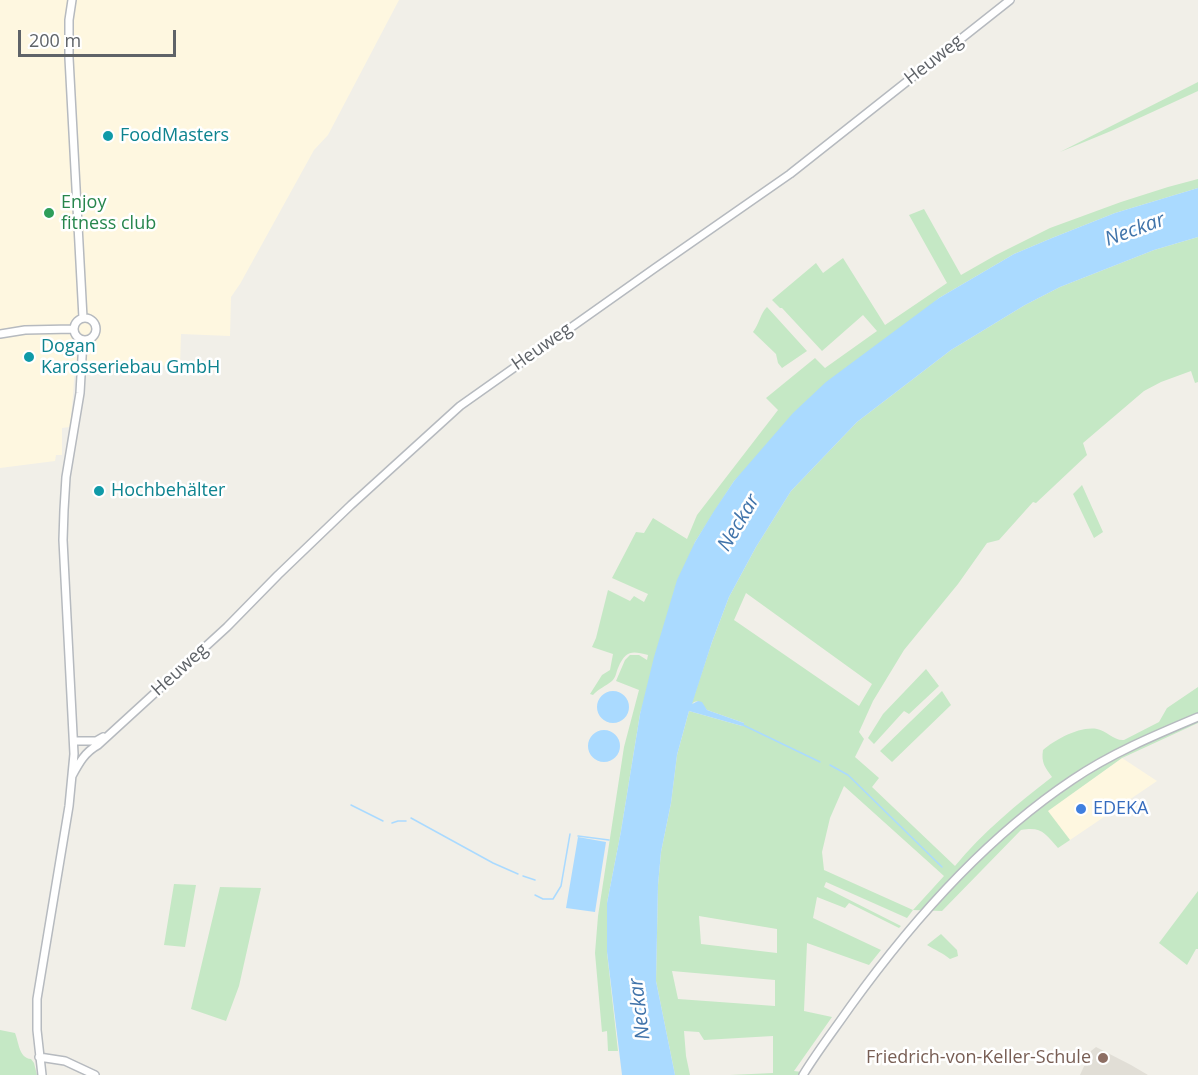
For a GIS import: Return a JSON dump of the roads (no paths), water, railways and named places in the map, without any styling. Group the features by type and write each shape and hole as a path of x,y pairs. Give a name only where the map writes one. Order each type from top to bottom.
{"main road":[{"path":"72,0 69,20 69,58 83,318"},
{"name":"Heuweg","path":"72,776 81,759 219,634 335,520 460,406 790,174 1010,0"},
{"path":"87,318 93,321 96,330 92,338 83,340 77,338 73,329 77,321 87,318"},
{"path":"0,334 25,330 73,329"},
{"path":"42,1075 37,1030 37,999 69,806 74,741 63,524 68,461 80,393 83,340"},
{"path":"803,1075 877,970 914,926 986,849 1059,789 1087,771 1154,736 1198,717"},
{"path":"74,741 96,741 108,735"},
{"path":"74,741 77,746 83,748 94,747"},
{"path":"39,1057 65,1061 95,1075"}],"water":[{"name":"Neckar","path":"1198,188 1198,237 1154,250 1060,287 1025,305 951,350 857,422 791,491 756,547 729,597 692,704 702,702 707,710 744,723 744,725 689,711 677,755 671,803 661,852 656,981 675,1075 622,1075 607,952 607,903 640,714 654,657 677,580 695,542 714,511 734,481 793,413 826,382 939,298 1014,254 1115,213"},
{"path":"613,691 624,696 629,707 624,718 613,723 602,718 597,707 602,696"},
{"path":"604,730 615,735 620,746 615,757 604,762 593,757 588,746 593,735"},
{"path":"578,837 606,842 595,912 566,908"}],"waterway":[{"path":"743,725 820,762"},
{"path":"830,765 848,775 942,867"},
{"path":"351,805 383,821"},
{"path":"411,818 493,863 518,874"},
{"path":"392,823 406,821"},
{"path":"535,895 543,899 553,899 561,886 570,834"},
{"path":"578,836 609,840"},
{"path":"523,876 535,880"}],"place":[{"name":"FoodMasters","path":"108,136"},
{"name":"Enjoy fitness club","path":"49,213"},
{"name":"Dogan Karosseriebau GmbH","path":"29,357"},
{"name":"Hochbehälter","path":"99,491"},
{"name":"EDEKA","path":"1081,809"},
{"name":"Friedrich-von-Keller-Schule","path":"1103,1058"}]}
